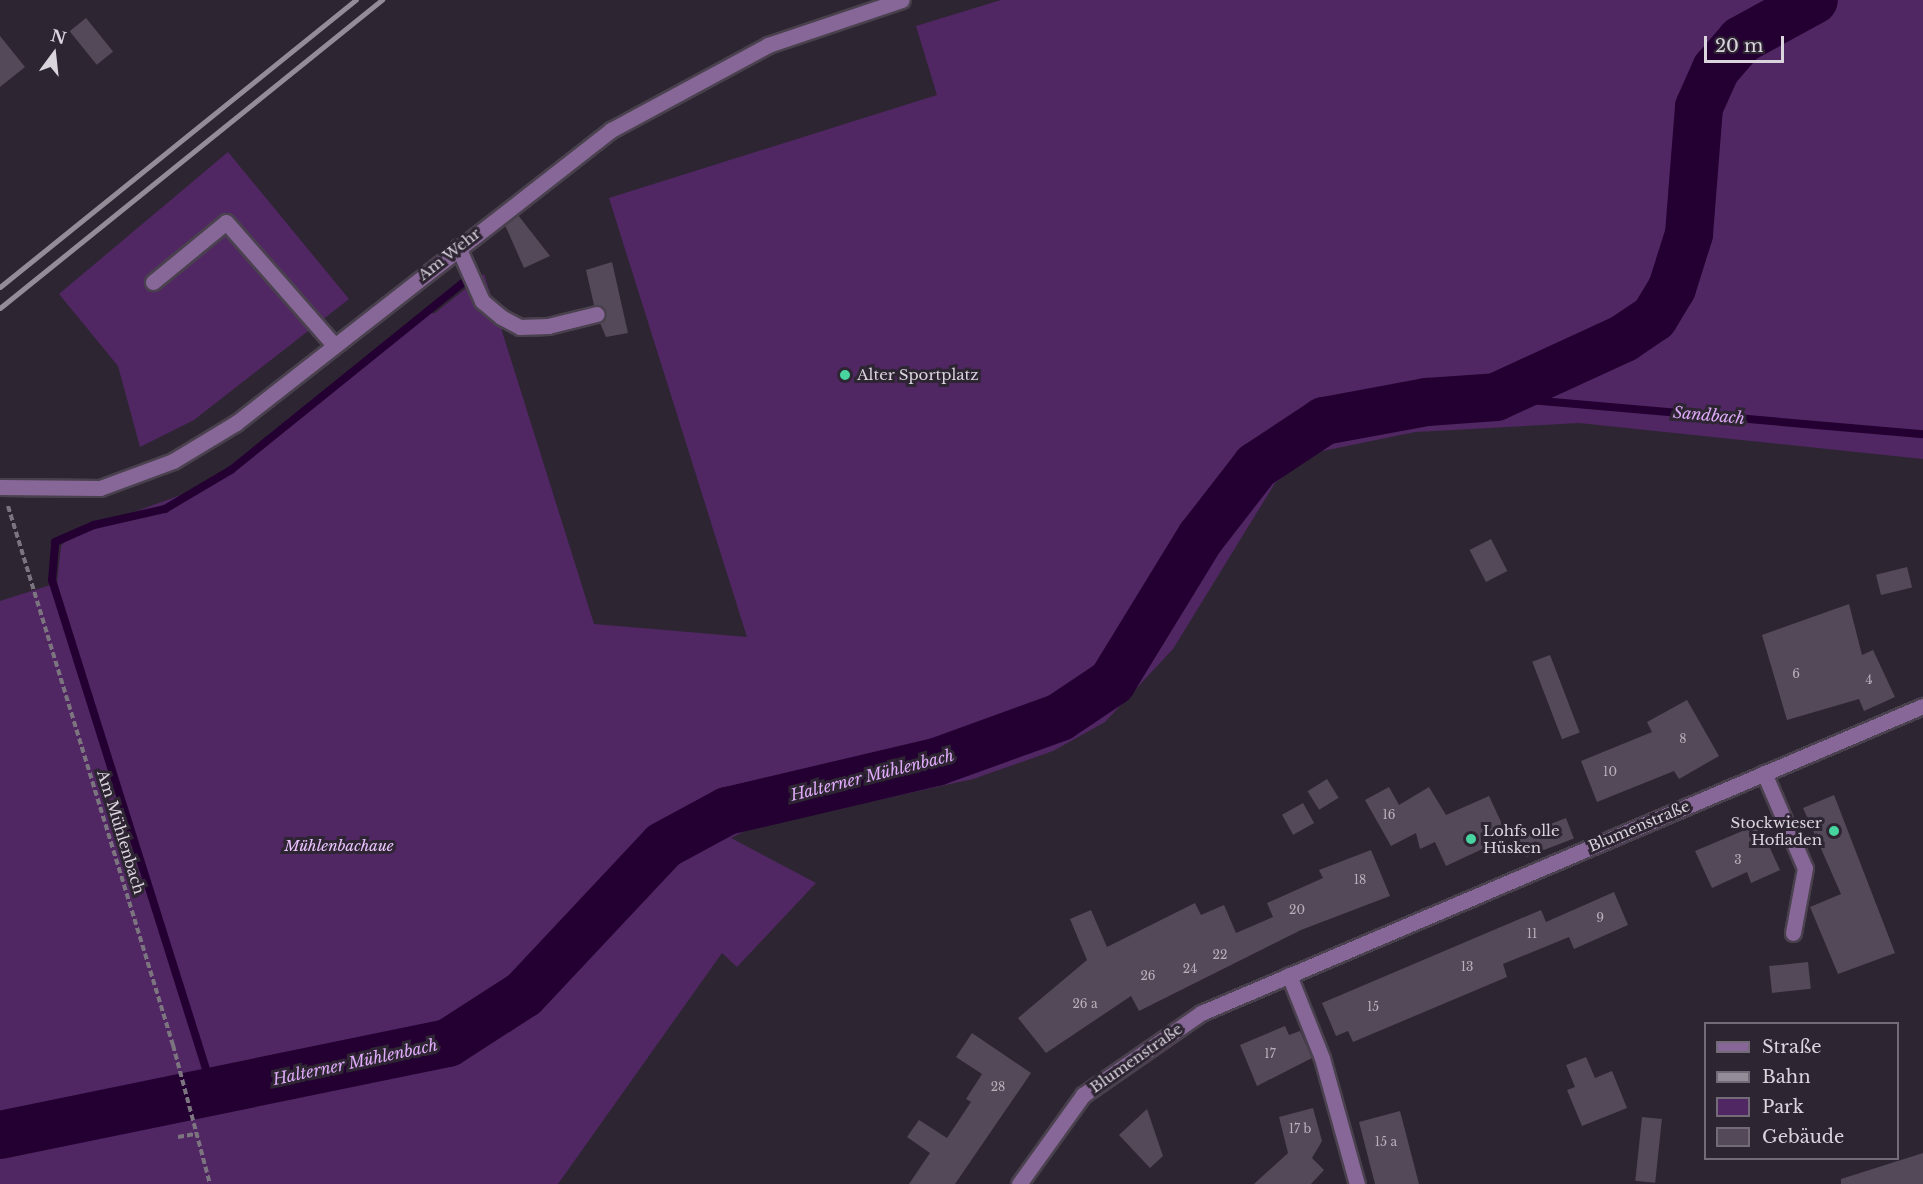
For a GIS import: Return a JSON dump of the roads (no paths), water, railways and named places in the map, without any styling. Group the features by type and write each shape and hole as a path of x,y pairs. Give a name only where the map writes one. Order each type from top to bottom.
{"street":[{"name":"Am Wehr","path":"2,488 100,488 173,461 236,423 458,247 611,130 768,45 902,0"},
{"path":"153,282 226,222 334,345"},
{"path":"458,247 482,301 501,317 520,327 548,326 597,314"},
{"name":"Blumenstraße","path":"1018,1184 1083,1095 1201,1013 1923,706"},
{"path":"1764,773 1805,868 1793,933"},
{"path":"1289,975 1322,1058 1357,1184"}],"waterway":[{"name":"Halterner Mühlenbach","path":"0,1135 448,1043 524,994 664,845 727,811 936,762 1060,717 1112,682 1201,537 1256,466 1324,421 1427,402 1496,397 1624,338 1654,318 1672,288 1689,234 1699,107 1716,69 1741,40 1814,0"},
{"path":"212,1088 52,580 55,542 94,525 165,509 231,470 470,277"},
{"name":"Sandbach","path":"1496,397 1923,434"}],"railway":[{"path":"0,287 356,0"},
{"path":"0,308 382,0"}],"place":[{"name":"Alter Sportplatz","path":"845,375"},
{"name":"Stockwieser Hofladen","path":"1834,831"},
{"name":"Lohfs olle Hüsken","path":"1471,839"}],"park label":[{"name":"Mühlenbachaue","path":"339,846"}]}
